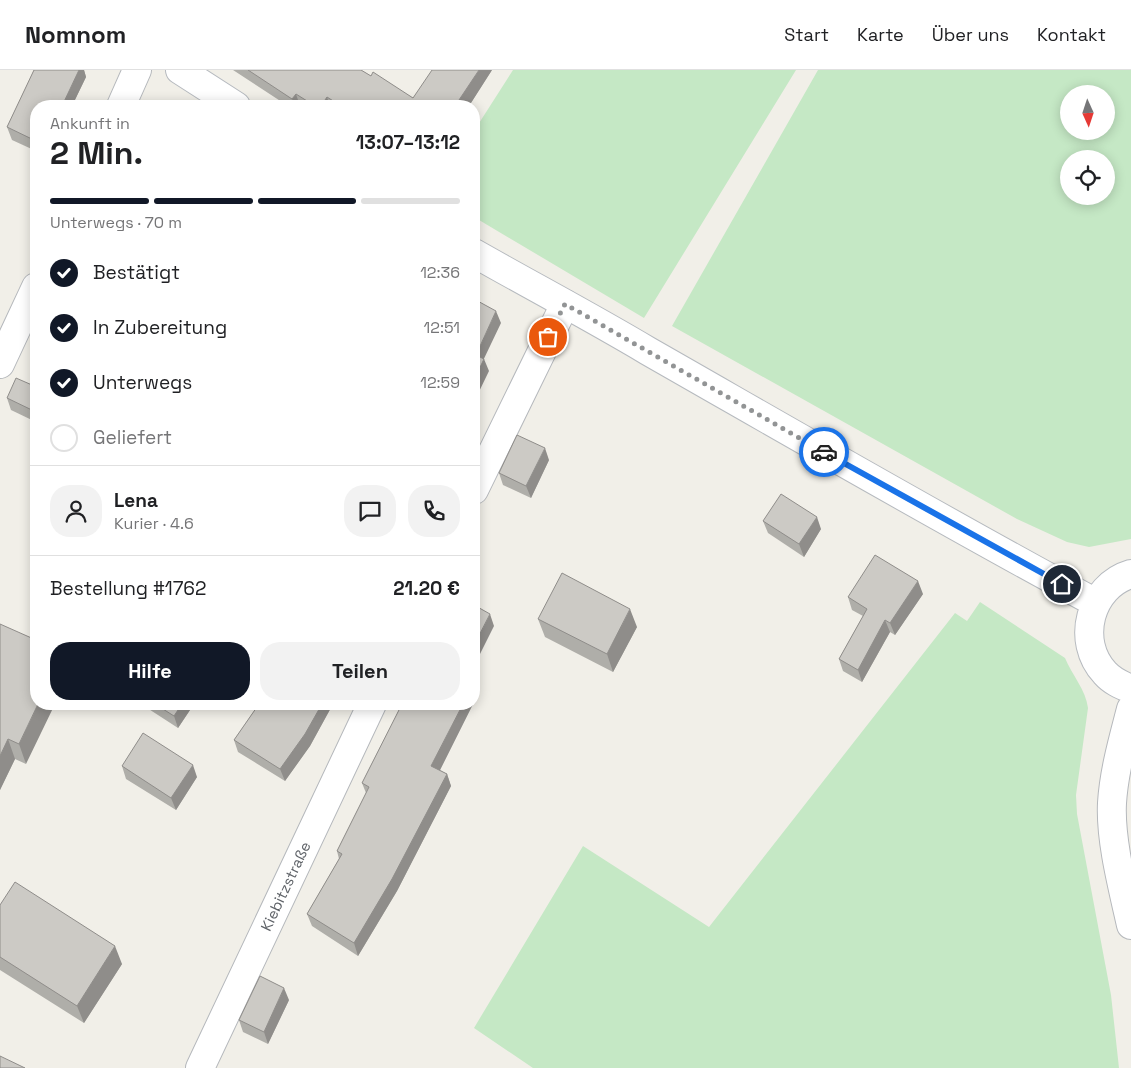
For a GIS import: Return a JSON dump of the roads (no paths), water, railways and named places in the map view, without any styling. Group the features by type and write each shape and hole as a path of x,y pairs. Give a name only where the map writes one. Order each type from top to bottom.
{"street":[{"path":"124,100 137,70"},
{"path":"180,70 227,100"},
{"path":"480,256 827,454 1011,557 1096,602"},
{"path":"0,364 30,300"},
{"path":"480,478 565,304"},
{"path":"1131,574 1124,576 1108,587 1096,602 1090,620 1089,639 1094,656 1104,672 1118,684 1131,689"},
{"path":"1131,709 1116,773 1112,805 1119,867 1131,925"},
{"name":"Kiebitzstraße","path":"200,1068 369,710"}]}
